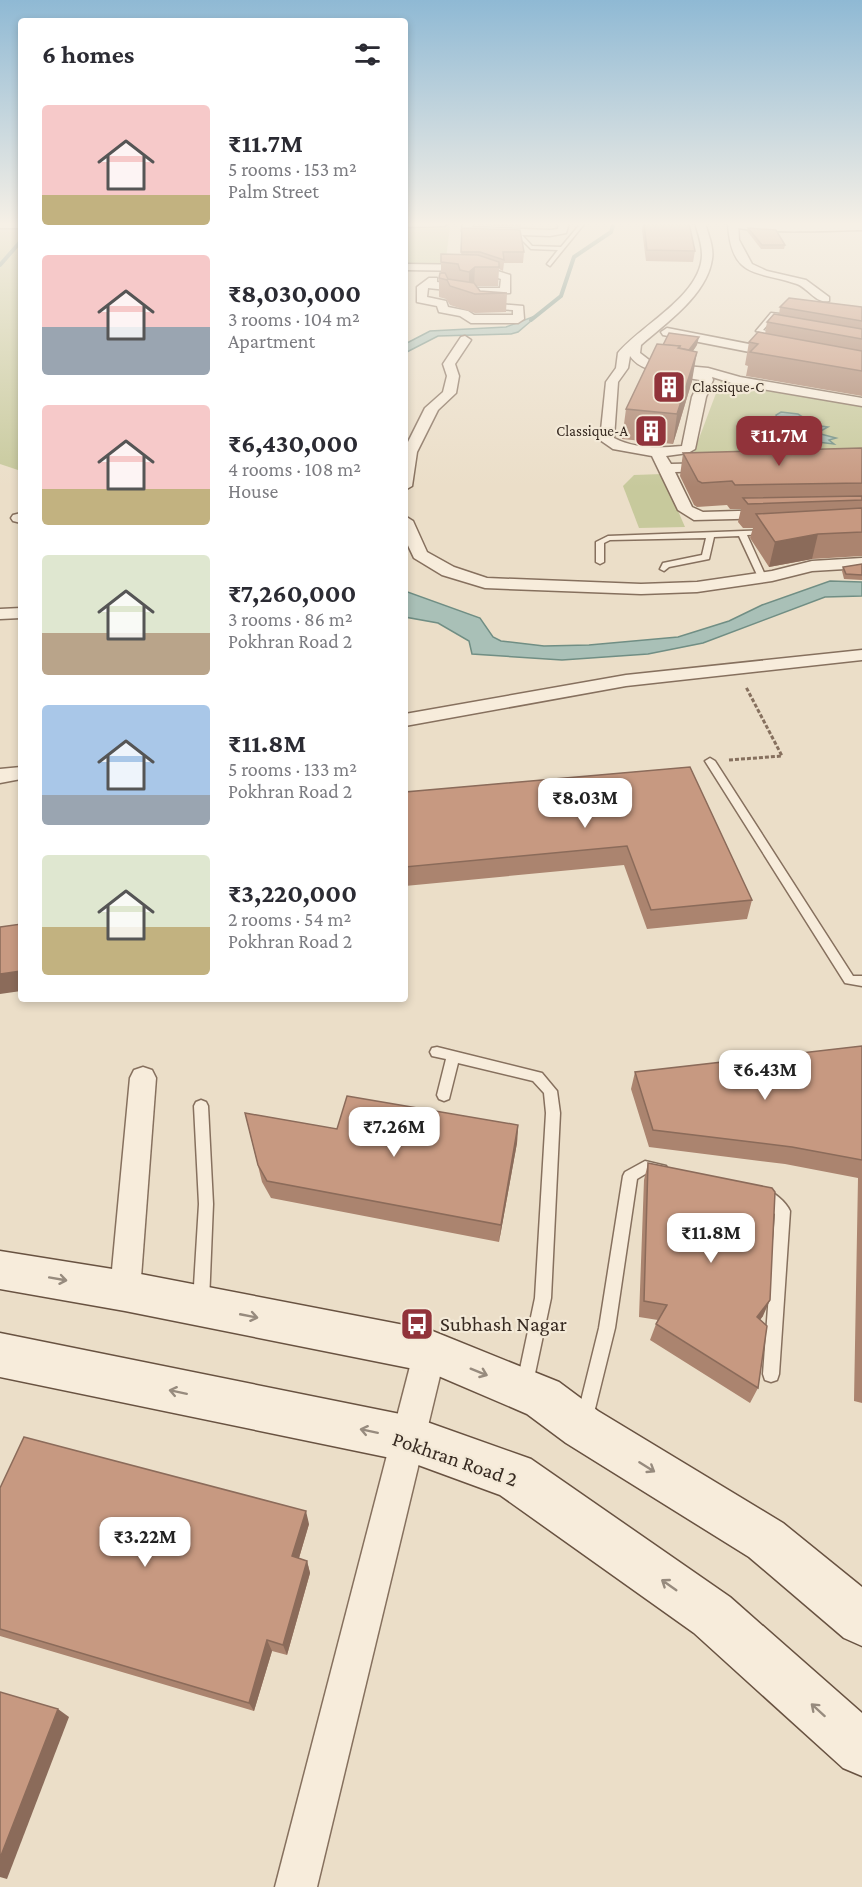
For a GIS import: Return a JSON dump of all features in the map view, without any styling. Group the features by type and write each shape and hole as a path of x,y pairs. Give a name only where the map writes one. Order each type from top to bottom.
{"main road":[{"path":"0,1269 125,1291 430,1351 543,1398 582,1427 766,1540 853,1605"},
{"name":"Pokhran Road 2","path":"0,1355 410,1439 514,1476 712,1615 862,1749"}],"street":[{"path":"447,311 464,313 471,319 518,319 519,311"},
{"path":"622,368 697,375 707,380 699,397 687,449 657,453 618,446 608,440 612,382 622,368 624,353 653,330 670,311"},
{"path":"653,330 792,356"},
{"path":"408,466 410,452 432,408 449,393 453,376 449,364 465,339"},
{"path":"635,343 634,353 640,361 650,366 708,372 738,381 862,402"},
{"path":"657,453 686,510 700,517 782,512"},
{"path":"666,468 724,467"},
{"path":"408,528 420,555 448,571 485,583 641,589 697,587 762,577 812,566 862,563"},
{"path":"0,614 18,613"},
{"path":"408,720 475,709 561,691 788,660 862,655"},
{"path":"0,776 18,773"},
{"path":"125,1291 142,1078"},
{"path":"296,1887 410,1439 430,1351"}],"lane":[{"path":"786,337 759,331 773,314 806,317"},
{"path":"600,562 600,542 608,538 774,532"},
{"path":"742,533 762,577"},
{"path":"664,569 666,565 706,556 711,535"},
{"path":"710,761 849,980 862,981"},
{"path":"437,1052 537,1077 550,1091 553,1113 543,1298 523,1390"},
{"path":"444,1095 453,1056"},
{"path":"201,1106 206,1204 201,1306"},
{"path":"582,1427 607,1328 630,1176 645,1167 678,1174"},
{"path":"744,1190 766,1195 783,1211 771,1374"}],"path":[{"path":"710,761 782,756 745,686"}],"green space":[{"path":"0,311 18,311 18,470 0,464"},
{"path":"721,380 862,405 862,461 689,465"},
{"path":"662,474 685,527 639,528 623,486 634,475"}],"shaded area":[{"path":"538,315 518,332 511,334 438,336 408,351 408,342 430,331 506,327"},
{"path":"781,412 798,414 809,421 805,424 828,427 817,433 836,438 829,440 834,444 809,441 808,435 797,430 802,425 777,418 776,415"},
{"path":"830,581 862,582 862,596 825,597 703,643 648,654 562,660 472,654 469,641 438,623 408,618 408,592 480,618 493,637 501,641 544,646 589,645 678,637 729,621 762,605"}],"building":[{"path":"804,311 862,311 862,321"},
{"path":"774,314 862,329 862,339 767,322"},
{"path":"758,332 862,351 862,371 750,352 758,344 749,342"},
{"path":"669,333 699,337 689,350 679,348 680,346 663,345"},
{"path":"657,344 680,346 678,348 697,352 677,414 626,409"},
{"path":"862,448 862,483 735,485 732,481 702,483 698,481 683,453"},
{"path":"862,496 862,500 748,504 743,498"},
{"path":"862,508 862,532 818,534 775,542 756,514"},
{"path":"862,564 862,575 846,574 843,567"},
{"path":"690,767 752,900 651,910 627,846 408,867 408,792"},
{"path":"18,924 18,971 0,974 0,927"},
{"path":"862,1046 862,1160 792,1147 653,1130 635,1072"},
{"path":"347,1096 518,1125 501,1225 267,1181 258,1165 245,1113 337,1129"},
{"path":"648,1163 772,1188 775,1192 770,1300 757,1317 767,1326 758,1388 656,1324 667,1305 644,1301"},
{"path":"24,1437 306,1511 292,1556 307,1561 283,1645 267,1640 249,1703 0,1629 0,1488"},
{"path":"0,1692 58,1709 0,1858"}],"waterway":[{"path":"531,320 542,311"}],"place":[{"name":"Classique-C","path":"669,387"},
{"name":"Classique-A","path":"651,431"},
{"name":"Subhash Nagar","path":"417,1324"}]}
